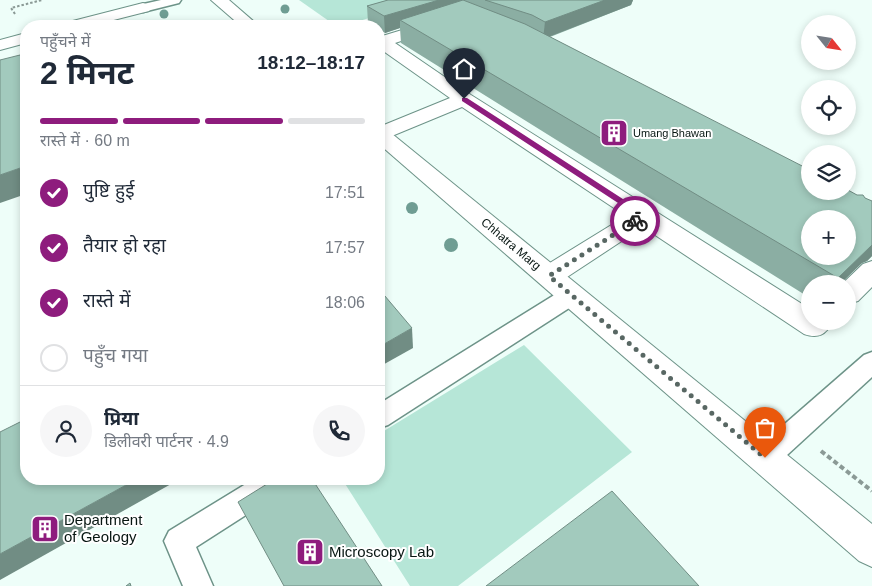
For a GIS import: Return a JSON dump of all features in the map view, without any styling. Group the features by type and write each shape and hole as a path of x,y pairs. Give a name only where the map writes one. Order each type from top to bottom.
{"street":[{"path":"219,0 244,20"},
{"path":"95,20 143,8"},
{"path":"385,41 453,19"},
{"path":"0,45 20,40"},
{"path":"385,44 464,99 801,318"},
{"path":"385,131 464,99"},
{"name":"Chhatra Marg","path":"385,138 872,548"},
{"path":"549,276 643,216"},
{"path":"856,286 872,270"}],"lane":[{"path":"143,8 175,0"},
{"path":"385,413 572,295"},
{"path":"765,458 872,362"},
{"path":"198,586 179,541 268,485"}],"green space":[{"path":"299,0 409,0 392,11 363,20 327,20"},
{"path":"524,345 632,452 458,586 410,586 346,485 385,485 385,430"}],"building":[{"path":"388,0 439,0 384,16 367,6"},
{"path":"463,0 525,24 801,165 801,200 856,200 856,194 863,195 872,201 872,245 856,261 856,210 801,210 801,256 400,20"},
{"path":"485,0 605,0 545,22 532,15"},
{"path":"20,55 20,168 0,175 0,60"},
{"path":"816,265 851,265 841,275 833,275"},
{"path":"385,296 412,328 385,344"},
{"path":"20,422 20,485 126,485 0,554 0,432"},
{"name":"Microscopy Lab","path":"265,485 316,485 382,586 284,586 238,502"},
{"path":"612,491 699,586 486,586"}],"way so far":[{"path":"635,221 549,276 765,458"}],"place":[{"name":"Umang Bhawan","path":"614,133"},
{"name":"Department of Geology","path":"45,529"},
{"name":"Microscopy Lab","path":"310,552"}],"route":[{"path":"464,99 643,216 635,221"}]}
